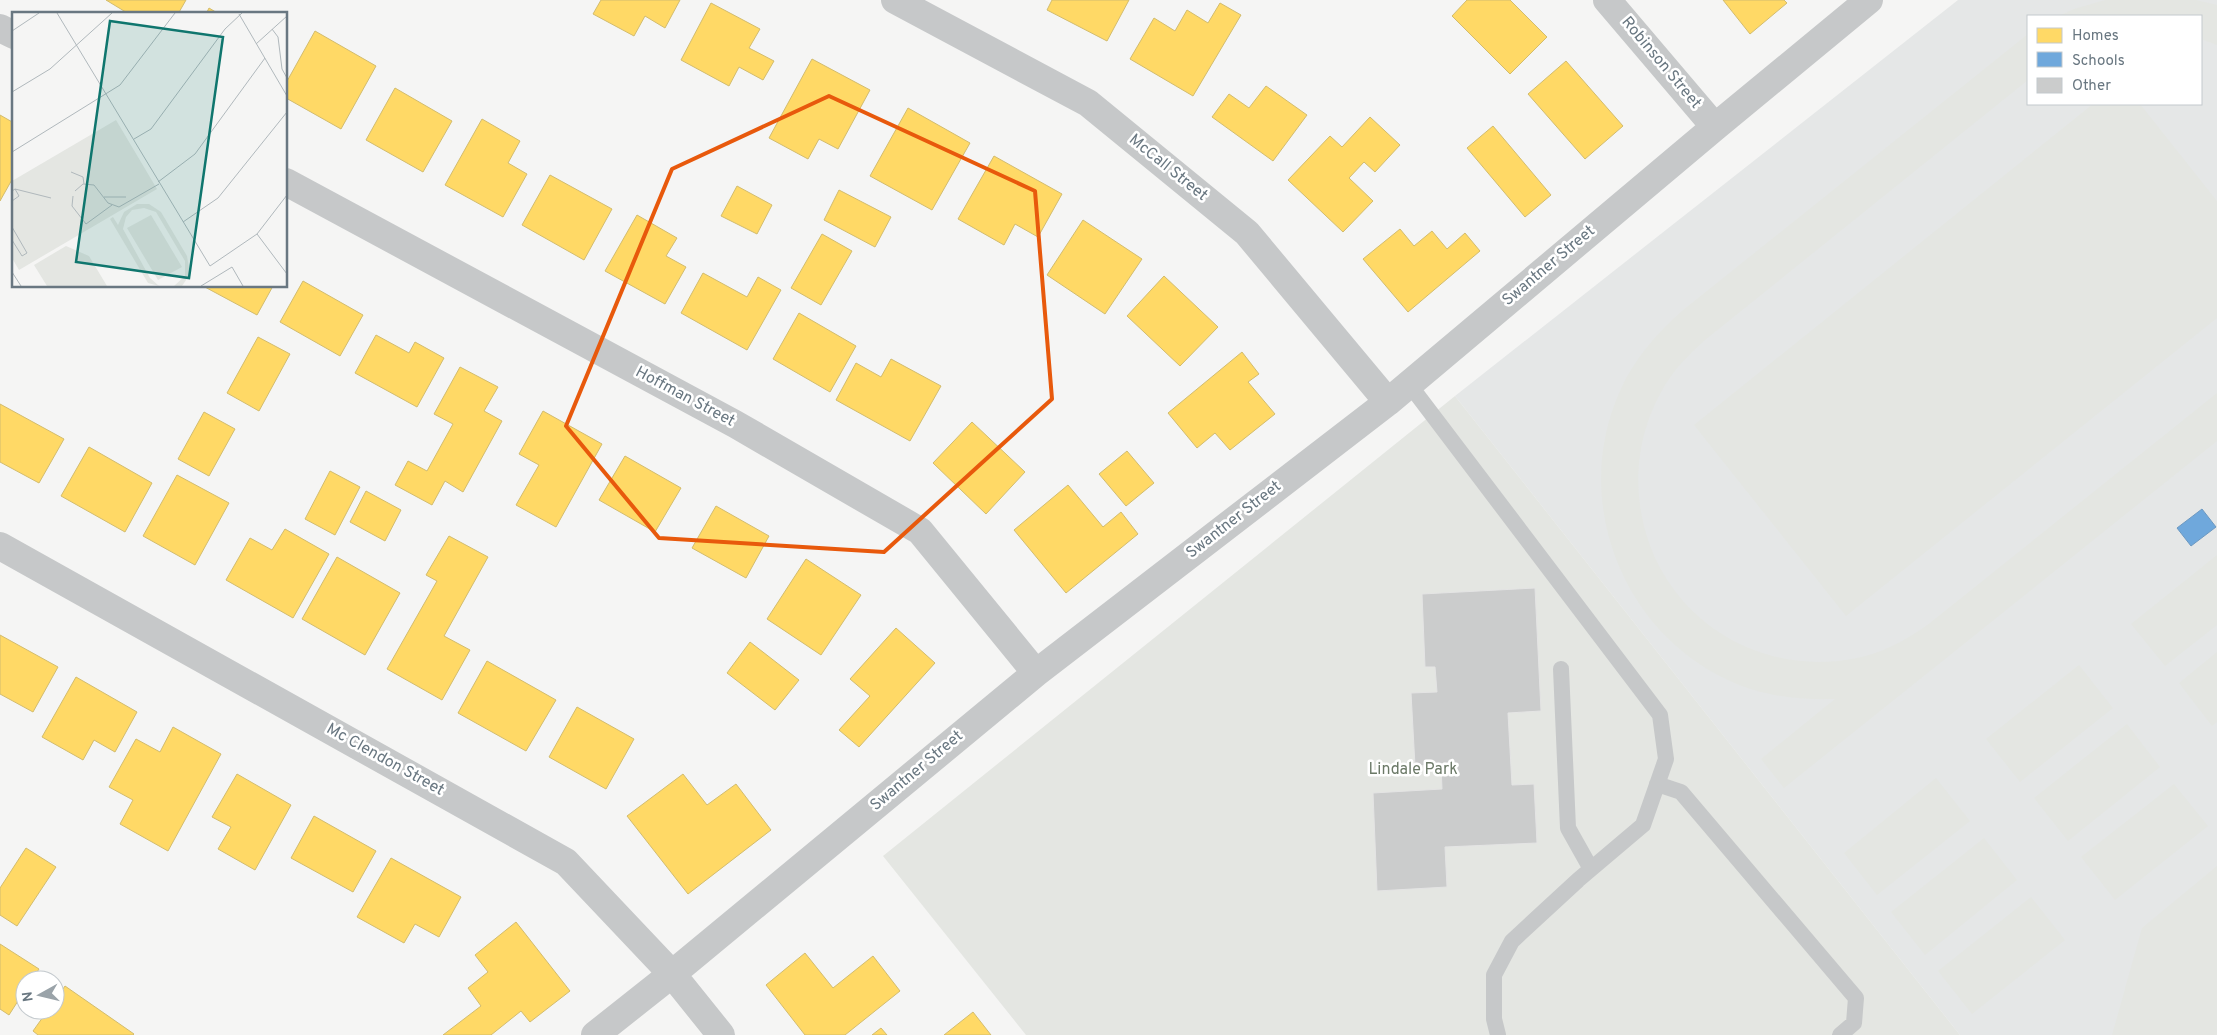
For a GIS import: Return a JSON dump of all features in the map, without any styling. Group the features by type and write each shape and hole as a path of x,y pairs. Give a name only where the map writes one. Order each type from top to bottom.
{"street":[{"name":"McCall Street","path":"895,0 1088,103 1247,232 1388,402"},
{"name":"Robinson Street","path":"1607,0 1715,126"},
{"name":"Swantner Street","path":"595,1035 672,974 1036,673 1388,402 1715,126 1869,0"},
{"path":"0,28 12,34"},
{"name":"Hoffman Street","path":"288,183 735,424 920,532 1036,673"},
{"name":"Mc Clendon Street","path":"0,546 566,862 672,974 721,1035"}],"lane":[{"path":"1409,384 1660,715 1666,759 1643,825 1591,869 1512,941 1494,975 1494,1020 1498,1035"},
{"path":"1561,668 1568,828 1591,869"},
{"path":"1658,784 1681,792 1856,998 1854,1023 1840,1035"}],"highlighted area":[{"path":"829,96 1035,191 1052,399 884,552 659,538 566,426 672,169"}],"shaded area":[{"path":"1958,0 2217,0 2217,1035 1960,1035 1455,396"}],"green space":[{"path":"2105,0 2196,0 2217,5 2217,45 2202,39 2202,15 2061,15 2074,9"},
{"path":"2027,35 2027,81 1705,340 1684,360 1671,376 1652,410 1640,457 1638,489 1649,542 1665,575 1686,604 1713,628 1743,646 1777,657 1814,662 1852,659 1873,654 1893,646 1930,623 2217,393 2217,441 1784,788 1761,759 1835,699 1807,699 1753,690 1728,680 1691,658 1659,629 1634,595 1615,557 1604,517 1601,475 1606,432 1620,391 1632,368 1646,348 1682,311"},
{"path":"2092,105 2141,105 2217,201 2217,318 1846,616 1694,425"},
{"name":"Lindale Park","path":"1455,396 1960,1035 1026,1035 883,856"},
{"path":"2217,555 2217,625 2165,666 2131,624"},
{"path":"2217,652 2217,722 2212,726 2179,683"},
{"path":"2079,665 2113,708 2020,782 1986,739"},
{"path":"2127,724 2160,767 2068,841 2034,798"},
{"path":"1936,778 1970,821 1877,895 1844,853"},
{"path":"2174,784 2208,826 2115,900 2081,857"},
{"path":"1984,838 2017,880 1925,955 1891,912"},
{"path":"2217,866 2217,1035 2112,1035 2142,928"},
{"path":"2031,897 2065,940 1972,1014 1938,971"}],"building: Homes":[{"path":"106,0 186,0 179,12 126,12"},
{"path":"601,0 680,0 665,28 645,16 634,36 593,14"},
{"path":"1052,0 1129,0 1107,41 1047,10"},
{"path":"1467,0 1510,0 1547,37 1510,74 1452,16"},
{"path":"1723,0 1784,0 1787,3 1750,34"},
{"path":"711,3 760,29 749,48 774,61 763,80 739,67 729,86 681,60"},
{"path":"1220,3 1241,15 1193,96 1130,59 1154,18 1175,31 1187,10 1208,23"},
{"path":"209,8 216,12 207,12"},
{"path":"315,31 376,66 341,129 288,99 288,79"},
{"path":"812,59 870,90 838,149 819,139 808,159 769,138"},
{"path":"1566,61 1623,126 1585,159 1528,94"},
{"path":"1266,86 1307,115 1273,161 1212,117 1229,94 1249,108"},
{"path":"395,88 452,121 423,172 366,140"},
{"path":"908,108 970,143 932,210 870,176"},
{"path":"0,115 12,122 12,180 0,201"},
{"path":"1370,117 1400,145 1375,172 1364,162 1349,178 1373,201 1343,232 1288,180 1330,136 1342,147"},
{"path":"482,119 520,141 508,163 527,174 503,217 445,185"},
{"path":"1493,126 1551,195 1525,217 1467,148"},
{"path":"994,156 1062,194 1038,237 1015,224 1004,245 958,219"},
{"path":"550,175 612,209 584,260 522,225"},
{"path":"737,186 772,205 757,234 721,216"},
{"path":"839,190 891,217 875,247 824,220"},
{"path":"637,215 677,238 666,256 686,267 665,304 605,271"},
{"path":"1083,220 1142,259 1105,314 1047,275"},
{"path":"1400,229 1414,246 1432,231 1447,249 1465,233 1480,251 1408,312 1363,259"},
{"path":"822,234 852,251 821,305 791,288"},
{"path":"703,273 747,297 758,277 781,290 747,350 681,313"},
{"path":"1164,276 1218,327 1180,366 1127,316"},
{"path":"303,281 363,315 340,356 280,322"},
{"path":"207,288 272,288 257,315"},
{"path":"799,313 856,346 830,392 773,359"},
{"path":"376,335 409,353 415,342 444,358 417,407 355,373"},
{"path":"258,337 290,354 259,411 227,393"},
{"path":"1242,352 1259,374 1248,382 1275,414 1230,450 1215,433 1197,448 1168,413"},
{"path":"891,359 941,386 910,441 836,400 856,363 881,377"},
{"path":"460,367 498,387 484,411 502,421 463,492 445,481 432,505 395,485 408,461 427,471 453,424 434,414"},
{"path":"0,404 64,439 39,483 0,462"},
{"path":"543,411 602,444 556,527 516,505 539,465 519,454"},
{"path":"204,412 235,429 209,476 178,459"},
{"path":"972,422 1025,472 986,514 933,463"},
{"path":"89,447 152,483 125,532 61,496"},
{"path":"1127,451 1154,483 1126,506 1099,474"},
{"path":"625,456 681,488 655,532 599,500"},
{"path":"330,471 360,487 335,535 305,519"},
{"path":"177,475 229,503 195,565 143,536"},
{"path":"1068,485 1103,527 1121,512 1138,534 1066,593 1014,530"},
{"path":"366,491 401,510 385,541 350,522"},
{"path":"716,506 769,536 746,578 692,548"},
{"path":"285,529 329,554 293,618 226,580 250,538 272,550"},
{"path":"449,536 488,557 444,636 470,650 442,700 387,669 437,581 426,575"},
{"path":"337,557 400,593 365,655 302,619"},
{"path":"806,559 861,595 821,655 767,619"},
{"path":"896,628 935,663 859,747 839,730 870,696 850,679"},
{"path":"0,635 58,667 33,712 0,694"},
{"path":"750,642 799,680 775,710 727,673"},
{"path":"487,661 556,700 526,751 458,713"},
{"path":"76,677 137,712 115,752 94,740 83,760 42,737"},
{"path":"577,707 634,739 606,789 549,757"},
{"path":"173,727 221,754 168,851 120,824 133,800 109,787 136,739 160,752"},
{"path":"237,774 291,805 255,870 218,849 231,827 212,817"},
{"path":"683,774 707,805 736,784 771,830 688,894 627,816"},
{"path":"314,816 376,851 353,892 291,858"},
{"path":"26,848 56,867 17,926 0,915 0,888"},
{"path":"391,858 461,897 439,937 415,924 404,943 357,917"},
{"path":"516,922 570,991 530,1022 521,1011 491,1035 443,1035 481,1006 468,988 488,972 475,955"},
{"path":"0,944 39,969 15,970 15,1006 9,1015 0,1009"},
{"path":"805,953 833,988 873,956 900,991 845,1035 805,1035 766,985"},
{"path":"65,986 134,1034 38,1035 33,1031 41,1020 65,1020"},
{"path":"973,1012 991,1035 944,1035"},
{"path":"881,1028 887,1035 872,1035"}],"building: Schools":[{"path":"2202,509 2216,527 2191,546 2177,528"}],"building: Other":[{"path":"1535,588 1541,711 1508,713 1512,785 1534,784 1537,843 1445,847 1447,887 1377,891 1373,793 1442,789 1441,765 1415,766 1411,693 1437,692 1435,667 1425,667 1422,594"}]}
